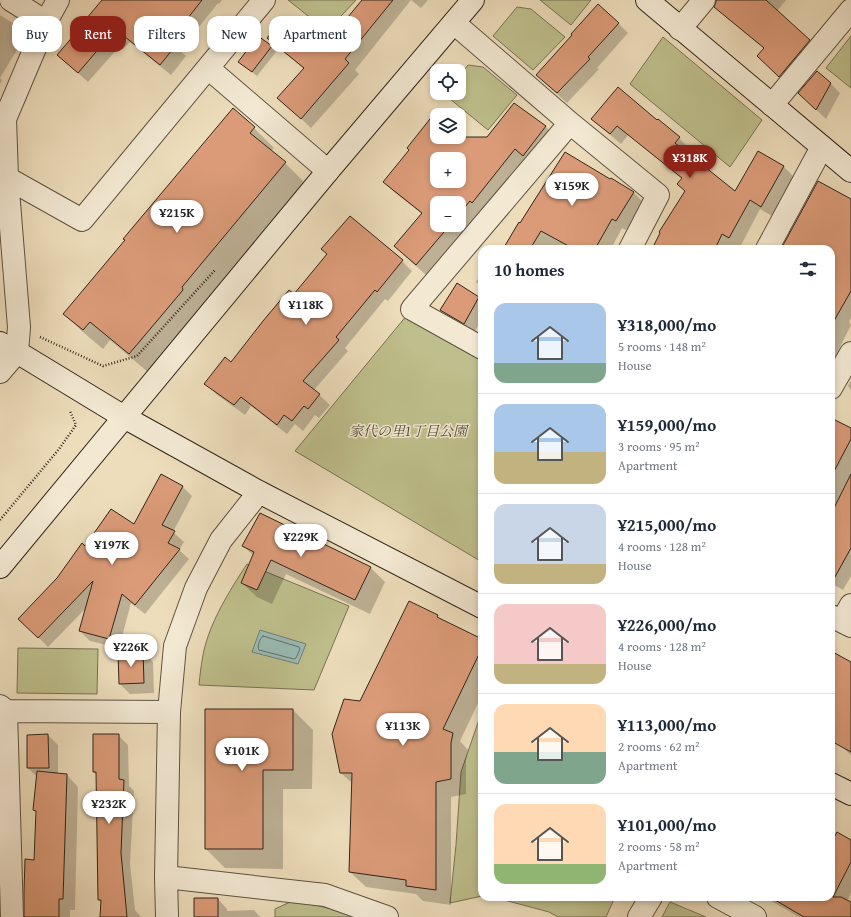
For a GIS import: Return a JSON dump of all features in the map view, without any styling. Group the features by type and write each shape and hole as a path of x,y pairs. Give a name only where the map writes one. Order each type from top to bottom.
{"street":[{"path":"11,0 36,16"},
{"path":"49,16 58,0"},
{"path":"3,176 82,220 264,0"},
{"path":"0,567 473,0"},
{"path":"647,0 851,171"},
{"path":"680,28 704,0"},
{"path":"772,105 851,10"},
{"path":"454,23 570,124 658,195 632,245"},
{"path":"0,372 19,327 3,176 5,119 33,52"},
{"path":"208,68 328,172"},
{"path":"478,346 412,309 570,124"},
{"path":"769,245 822,147"},
{"path":"9,348 124,417 259,492 478,605"},
{"path":"835,381 851,352"},
{"path":"167,917 166,876 169,712 175,646 196,588 221,540 259,492"},
{"path":"12,917 3,708 169,712"},
{"path":"835,786 851,794"},
{"path":"166,876 325,895 387,917"},
{"path":"640,917 648,901"},
{"path":"725,901 755,917"}],"path":[{"path":"19,327 103,366 137,356 215,269"},
{"path":"0,520 76,425 68,406"}],"green space":[{"path":"288,0 356,0 341,16 308,16"},
{"path":"540,0 591,0 571,25"},
{"path":"517,7 531,9 565,37 533,70 493,36"},
{"path":"851,36 851,88 826,68"},
{"path":"663,37 762,120 730,167 630,84"},
{"path":"468,65 483,67 517,95 488,130 466,112 466,108 461,108 451,100 466,100 466,68"},
{"name":"家代の里1丁目公園","path":"412,309 478,351 478,560 295,451"},
{"path":"247,564 349,606 314,690 199,685 203,655 210,631 227,596"},
{"path":"18,648 98,649 97,694 17,693"},
{"path":"478,723 478,897 450,903 456,845 461,772"},
{"path":"508,901 613,901 606,917 558,917 549,912"},
{"path":"290,902 301,902 341,911 352,917 275,917 275,909"},
{"path":"670,902 706,917 662,917"}],"water":[{"path":"260,630 306,644 298,664 252,652"}],"building":[{"path":"102,0 202,0 190,16 134,16 134,44 126,38 126,16 89,16"},
{"path":"362,0 393,0 361,39 361,16 349,16"},
{"path":"716,0 766,0 810,40 779,77 757,56 764,48 714,7"},
{"path":"598,4 619,23 588,57 590,59 557,93 536,75"},
{"path":"261,38 269,44 269,50 252,72 238,62 246,52 261,52"},
{"path":"70,40 70,52 96,52 78,73 57,55 60,52 62,52 62,49"},
{"path":"144,52 170,52 160,65"},
{"path":"284,52 351,52 345,59 349,63 301,119 277,98 304,68"},
{"path":"817,71 831,83 816,110 798,93"},
{"path":"618,87 657,120 658,119 680,137 675,143 735,191 758,151 784,166 761,207 750,200 729,238 722,234 717,245 654,245 660,233 659,232 685,191 677,184 682,178 617,126 610,134 591,119"},
{"path":"514,103 546,126 523,156 515,149 472,203 470,201 466,206 466,196 430,196 430,232 444,232 416,265 394,246 422,213 383,182 409,150 407,148 430,119 430,144 466,144 466,137 487,137"},
{"path":"233,108 255,127 250,133 286,162 182,287 183,290 129,354 90,322 83,330 63,314 125,240 123,239"},
{"path":"565,152 634,192 616,221 612,219 597,245 567,245 541,231 532,245 505,245 519,222 520,223"},
{"path":"818,181 851,199 851,291 835,319 835,245 783,245"},
{"path":"350,216 403,260 377,292 375,290 336,337 339,340 303,381 320,394 308,409 304,406 292,421 284,415 277,425 241,397 234,405 204,384 225,357 231,362 289,290 294,294 327,254 321,249"},
{"path":"457,283 478,296 464,324 440,310"},
{"path":"835,420 851,428 851,439 835,469"},
{"path":"161,474 183,486 162,525 175,531 168,543 180,549 135,605 122,594 109,639 79,631 93,581 38,638 18,619 57,578 82,543 85,546 111,509 134,524"},
{"path":"851,474 851,548 835,577 835,506"},
{"path":"260,513 371,567 355,600 271,560 257,590 241,583 254,552 242,546"},
{"path":"409,601 438,615 437,617 478,637 478,656 443,729 453,733 451,743 451,779 436,782 436,890 406,886 406,880 349,872 352,773 340,773 332,734 344,699 360,701"},
{"path":"143,651 144,683 119,684 118,652"},
{"path":"835,653 851,662 851,752 835,743"},
{"path":"205,709 293,709 293,770 263,770 263,849 205,849"},
{"path":"48,734 49,768 27,768 27,735"},
{"path":"93,734 119,734 119,779 124,780 121,853 127,917 100,917 101,900 98,900 96,772 93,772"},
{"path":"37,771 67,774 63,899 59,899 59,917 24,917 25,859 34,860 36,811 33,810"},
{"path":"837,832 851,840 851,862 835,893 835,836"},
{"path":"835,897 841,897 851,902 851,917 804,917 777,901 835,901"},
{"path":"194,898 218,898 218,917 194,917"}]}
